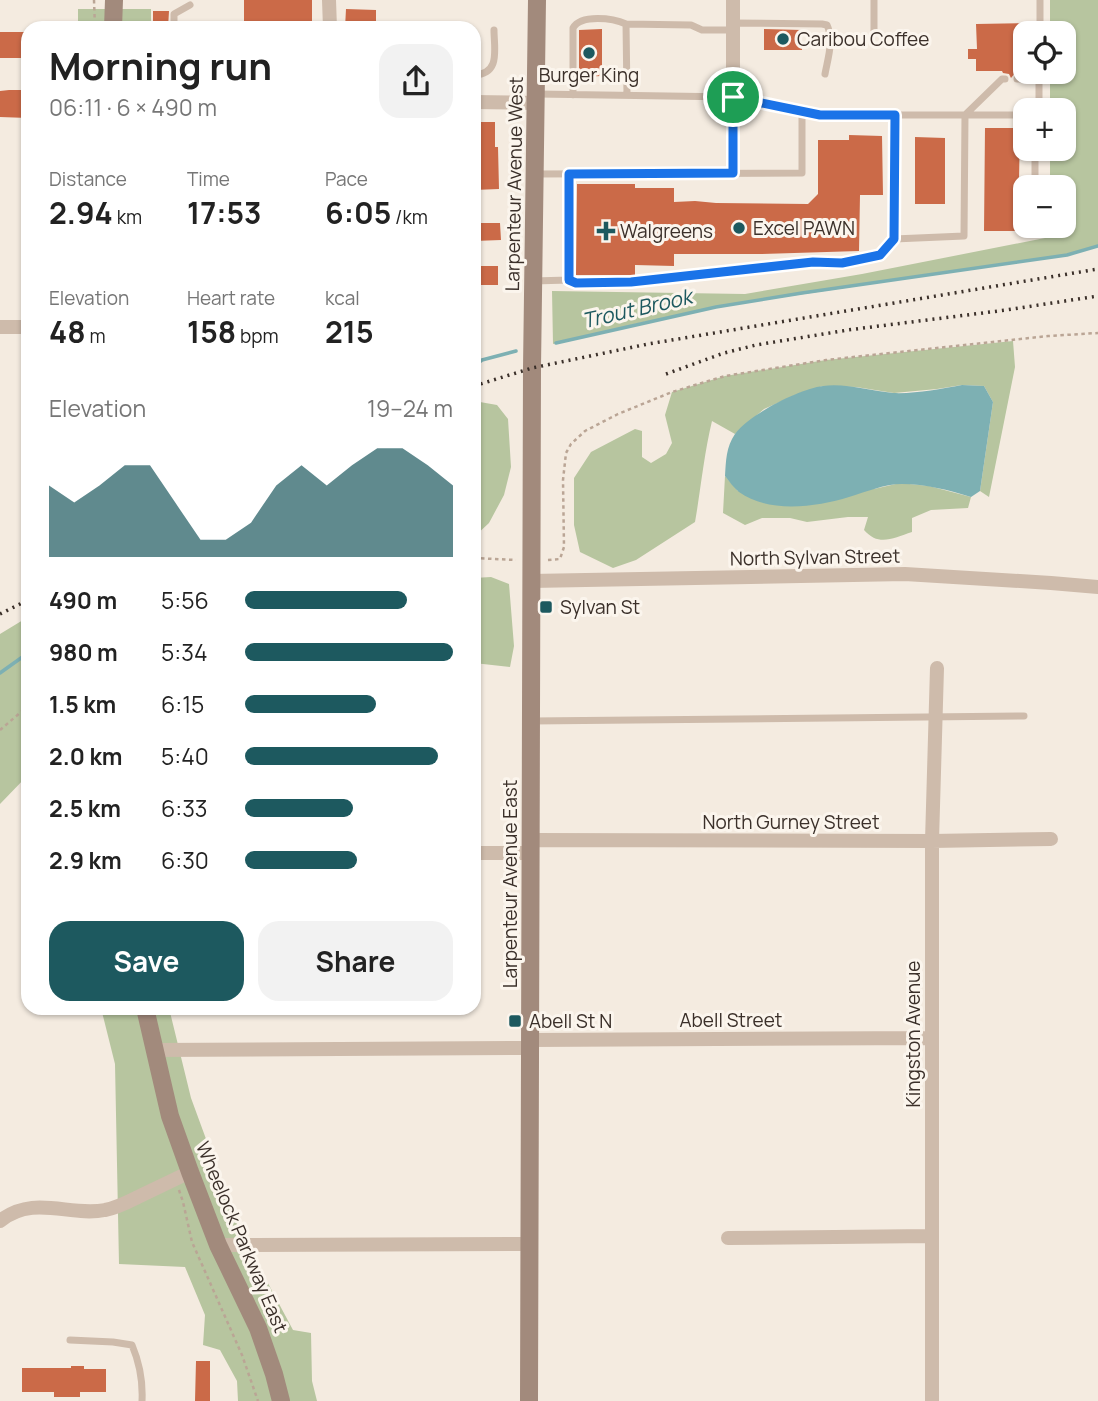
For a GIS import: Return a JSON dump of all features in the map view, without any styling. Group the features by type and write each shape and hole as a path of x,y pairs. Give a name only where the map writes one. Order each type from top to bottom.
{"main road":[{"path":"113,21 114,0"},
{"name":"Larpenteur Avenue West","path":"532,368 537,0"},
{"name":"Larpenteur Avenue East","path":"530,1401 532,368"},
{"name":"Wheelock Parkway East","path":"147,1015 182,1176 258,1328 281,1401"}],"street":[{"path":"329,0 330,21"},
{"path":"733,0 733,97"},
{"path":"481,102 536,99"},
{"path":"0,327 21,327"},
{"name":"North Sylvan Street","path":"531,581 905,574 1098,587"},
{"name":"Kingston Avenue","path":"932,1401 932,841 937,668"},
{"name":"North Gurney Street","path":"481,852 531,847 1051,839"},
{"name":"Abell Street","path":"155,1050 932,1038"},
{"path":"0,1221 27,1209 46,1207 81,1211 105,1210 182,1176"},
{"path":"728,1238 932,1236"},
{"path":"218,1245 530,1244"}],"lane":[{"path":"874,0 874,32"},
{"path":"1040,0 1040,21"},
{"path":"174,21 174,14 190,5"},
{"path":"573,95 573,28 584,19 614,19 626,24 691,24 702,30 827,25 830,46 825,74"},
{"path":"626,24 626,95"},
{"path":"481,74 492,68 494,30"},
{"path":"894,239 964,236 965,115 1005,79"},
{"path":"536,99 573,95 733,97 820,115 1013,115"},
{"path":"733,97 733,173"},
{"path":"535,174 803,173 802,111"},
{"path":"533,281 631,282 813,262 842,263 880,255 894,239 895,115"},
{"path":"569,174 569,280"},
{"path":"531,721 1024,716"},
{"path":"70,1340 132,1345 139,1363 142,1401"}],"path":[{"path":"94,0 95,21"},
{"path":"550,560 560,559 564,547 563,480 566,453 585,431 618,414 672,392 725,376 826,360 1098,333"},
{"path":"481,558 517,560"},
{"path":"0,730 21,712"},
{"path":"182,1176 183,1202 191,1241 242,1355 258,1401"}],"green space":[{"path":"1050,0 1098,0 1098,246 1067,255 716,307 553,344 552,291 745,294 1045,238 1076,238 1076,175 1050,175 1050,161 1076,161 1076,98 1050,98 1050,84 1076,84 1076,21 1050,21"},
{"path":"78,9 151,9 151,21 78,21"},
{"path":"1013,341 1015,367 989,497 980,491 993,402 984,386 962,385 894,393 856,387 823,386 764,409 735,434 712,421 695,522 636,560 613,568 580,552 574,525 574,478 591,452 635,429 642,431 642,457 651,463 666,454 672,443 665,415 672,392 725,376 826,360"},
{"path":"481,402 497,405 508,419 511,467 504,495 489,523 481,530"},
{"path":"725,476 738,491 874,489 900,483 929,486 971,497 968,508 931,510 912,518 912,532 881,540 864,530 868,517 807,522 790,518 762,518 745,525 723,513"},
{"path":"491,577 509,584 514,646 510,667 481,664 481,578"},
{"path":"21,621 21,782 0,804 0,634"},
{"path":"103,1015 171,1015 191,1098 239,1229 293,1330 311,1333 312,1381 317,1401 238,1401 237,1381 220,1350 203,1345 205,1315 185,1267 119,1264 115,1064"}],"water":[{"path":"832,385 901,393 962,385 984,386 993,402 980,491 971,497 937,488 895,484 822,504 779,506 751,499 737,490 725,476 728,449 742,426 763,411 801,392"}],"building":[{"path":"244,0 312,0 312,21 244,21"},
{"path":"346,9 376,10 376,21 345,21"},
{"path":"153,11 169,11 168,21 153,21"},
{"path":"1013,23 1011,78 1002,71 976,71 976,59 968,59 968,49 977,49 976,24"},
{"name":"Burger King","path":"602,29 602,76 579,77 579,30"},
{"name":"Caribou Coffee","path":"764,29 802,30 802,50 764,50"},
{"path":"0,32 21,32 21,58 0,58"},
{"path":"21,90 21,118 0,117 0,91"},
{"path":"481,122 495,122 499,189 481,190"},
{"path":"985,128 1013,128 1013,161 1019,161 1019,175 1013,175 1013,231 984,231"},
{"path":"849,135 882,136 883,195 860,195 859,251 674,254 674,266 635,265 635,275 576,275 577,184 635,184 635,188 674,188 674,202 808,204 818,194 818,140 849,140"},
{"path":"915,137 945,138 945,204 915,204"},
{"path":"481,223 500,223 501,240 481,241"},
{"path":"481,266 498,266 498,285 481,285"},
{"path":"196,1361 210,1361 210,1401 195,1401"},
{"path":"71,1366 106,1369 106,1392 80,1392 80,1397 54,1397 54,1392 22,1392 22,1368"}],"waterway":[{"name":"Trout Brook","path":"556,343 716,307 1067,255 1098,246"},
{"name":"Trout Brook","path":"481,361 516,351"},
{"name":"Trout Brook","path":"0,673 21,658"}],"railway":[{"path":"481,384 532,368 648,344 1098,269"},
{"path":"666,374 724,353 756,345 1098,296"},
{"path":"0,614 21,604"}],"place":[{"name":"Caribou Coffee","path":"783,39"},
{"name":"Burger King","path":"589,53"},
{"name":"Excel PAWN","path":"739,228"},
{"name":"Walgreens","path":"606,231"},
{"name":"Sylvan St","path":"546,607"},
{"name":"Abell St N","path":"515,1021"}],"route":[{"path":"733,97 820,115 895,115 894,239 880,255 842,263 813,262 631,282 576,283 569,280 569,174 733,173 733,97"}]}
